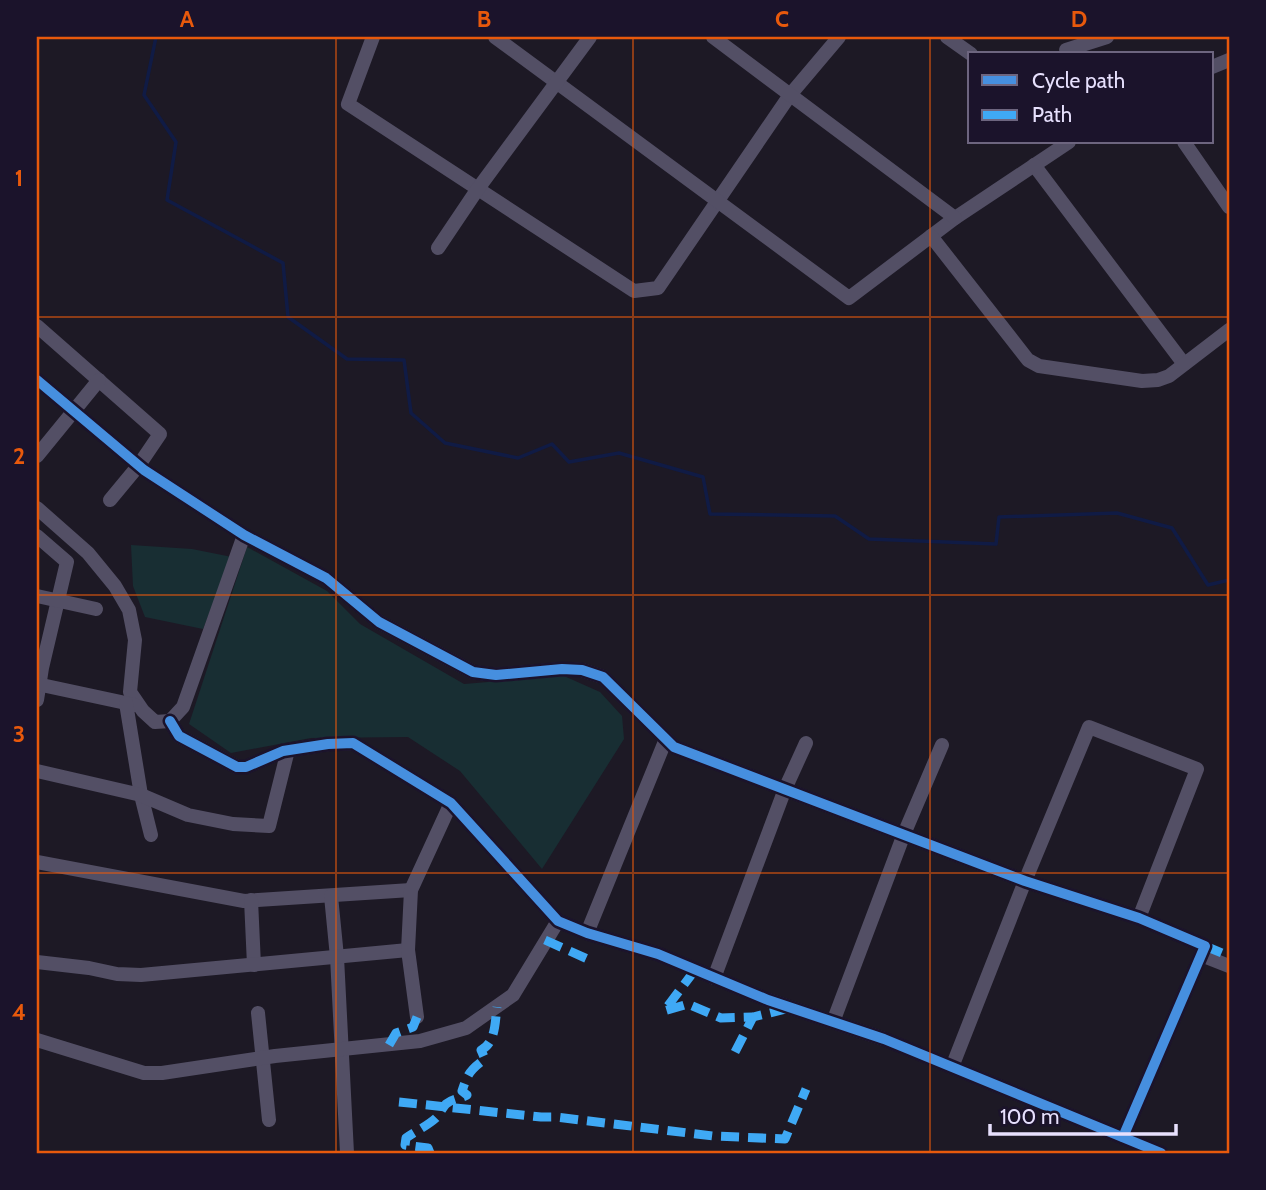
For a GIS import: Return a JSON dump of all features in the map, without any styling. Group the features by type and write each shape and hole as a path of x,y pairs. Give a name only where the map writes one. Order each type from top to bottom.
{"street":[{"path":"373,37 348,104 634,291 658,288 790,95 839,37"},
{"path":"495,37 849,298 955,218 1066,144"},
{"path":"438,248 477,190 590,37"},
{"path":"713,37 955,218"},
{"path":"947,37 968,52"},
{"path":"1066,50 1107,37"},
{"path":"1185,144 1229,207"},
{"path":"1034,165 1184,364"},
{"path":"931,236 1028,360 1039,366 1142,381 1158,380 1169,376 1229,330"},
{"path":"37,326 160,434 110,500"},
{"path":"37,380 139,465 244,535 326,578 379,622 473,672 496,675 562,669 582,670 603,677 674,747 1025,881 1139,918 1205,946 1123,1137"},
{"path":"37,456 99,380"},
{"path":"37,508 88,553 115,586 129,610 135,640 130,692 141,795 151,835"},
{"path":"38,684 133,705 155,722 170,722 183,707 244,535"},
{"path":"37,536 67,562 38,684 37,700"},
{"path":"37,596 96,609"},
{"path":"170,722 179,736 237,767 246,767 288,750 353,743 451,803 558,921 587,933 658,954 768,1000 884,1039 1161,1153"},
{"path":"952,1067 1089,727 1196,769 1139,918"},
{"path":"587,933 666,739"},
{"path":"714,978 785,789 806,743"},
{"path":"833,1022 904,834 942,745"},
{"path":"37,771 141,795 188,815 233,824 269,826 288,750"},
{"path":"417,1017 408,950 411,890 451,803"},
{"path":"37,862 251,900 411,890"},
{"path":"331,896 337,957 347,1153"},
{"path":"251,900 254,965"},
{"path":"37,1040 144,1073 420,1041 466,1028 513,995 558,921"},
{"path":"37,962 141,975 408,950"},
{"path":"1201,955 1229,966"},
{"path":"258,1013 269,1120"}],"green space":[{"path":"131,545 192,549 232,557 203,629 145,617 133,586"},
{"path":"247,547 327,591 360,624 464,684 564,676 600,692 622,716 624,739 542,869 460,771 408,737 311,738 231,753 189,724"}],"waterway":[{"path":"156,37 144,95 176,142 167,200 283,263 288,317 347,359 404,360 411,413 445,443 518,458 552,444 569,462 619,453 703,477 710,514 835,516 869,539 996,544 999,517 1117,513 1172,528 1208,585 1229,580"}],"marked path":[{"path":"545,940 592,961"},
{"path":"1205,946 1229,956"},
{"path":"695,970 664,1011 688,1004 721,1018 753,1017 786,1009"},
{"path":"430,1153 428,1148 405,1145 406,1138 429,1124 449,1102 467,1095 462,1091 470,1072 485,1059 481,1050 492,1037 497,1007"},
{"path":"389,1045 396,1033 413,1027 417,1017"},
{"path":"735,1052 753,1017"},
{"path":"399,1102 713,1136 785,1139 806,1089"}],"cycle path":[{"path":"37,380 144,470 244,535 326,578 379,622 473,672 496,675 562,669 582,670 603,677 674,747 1025,881 1139,918 1205,946 1123,1137"},
{"path":"170,721 179,736 237,767 246,767 283,751 353,743 451,803 558,921 587,933 658,954 768,1000 884,1039 1161,1153"}]}
